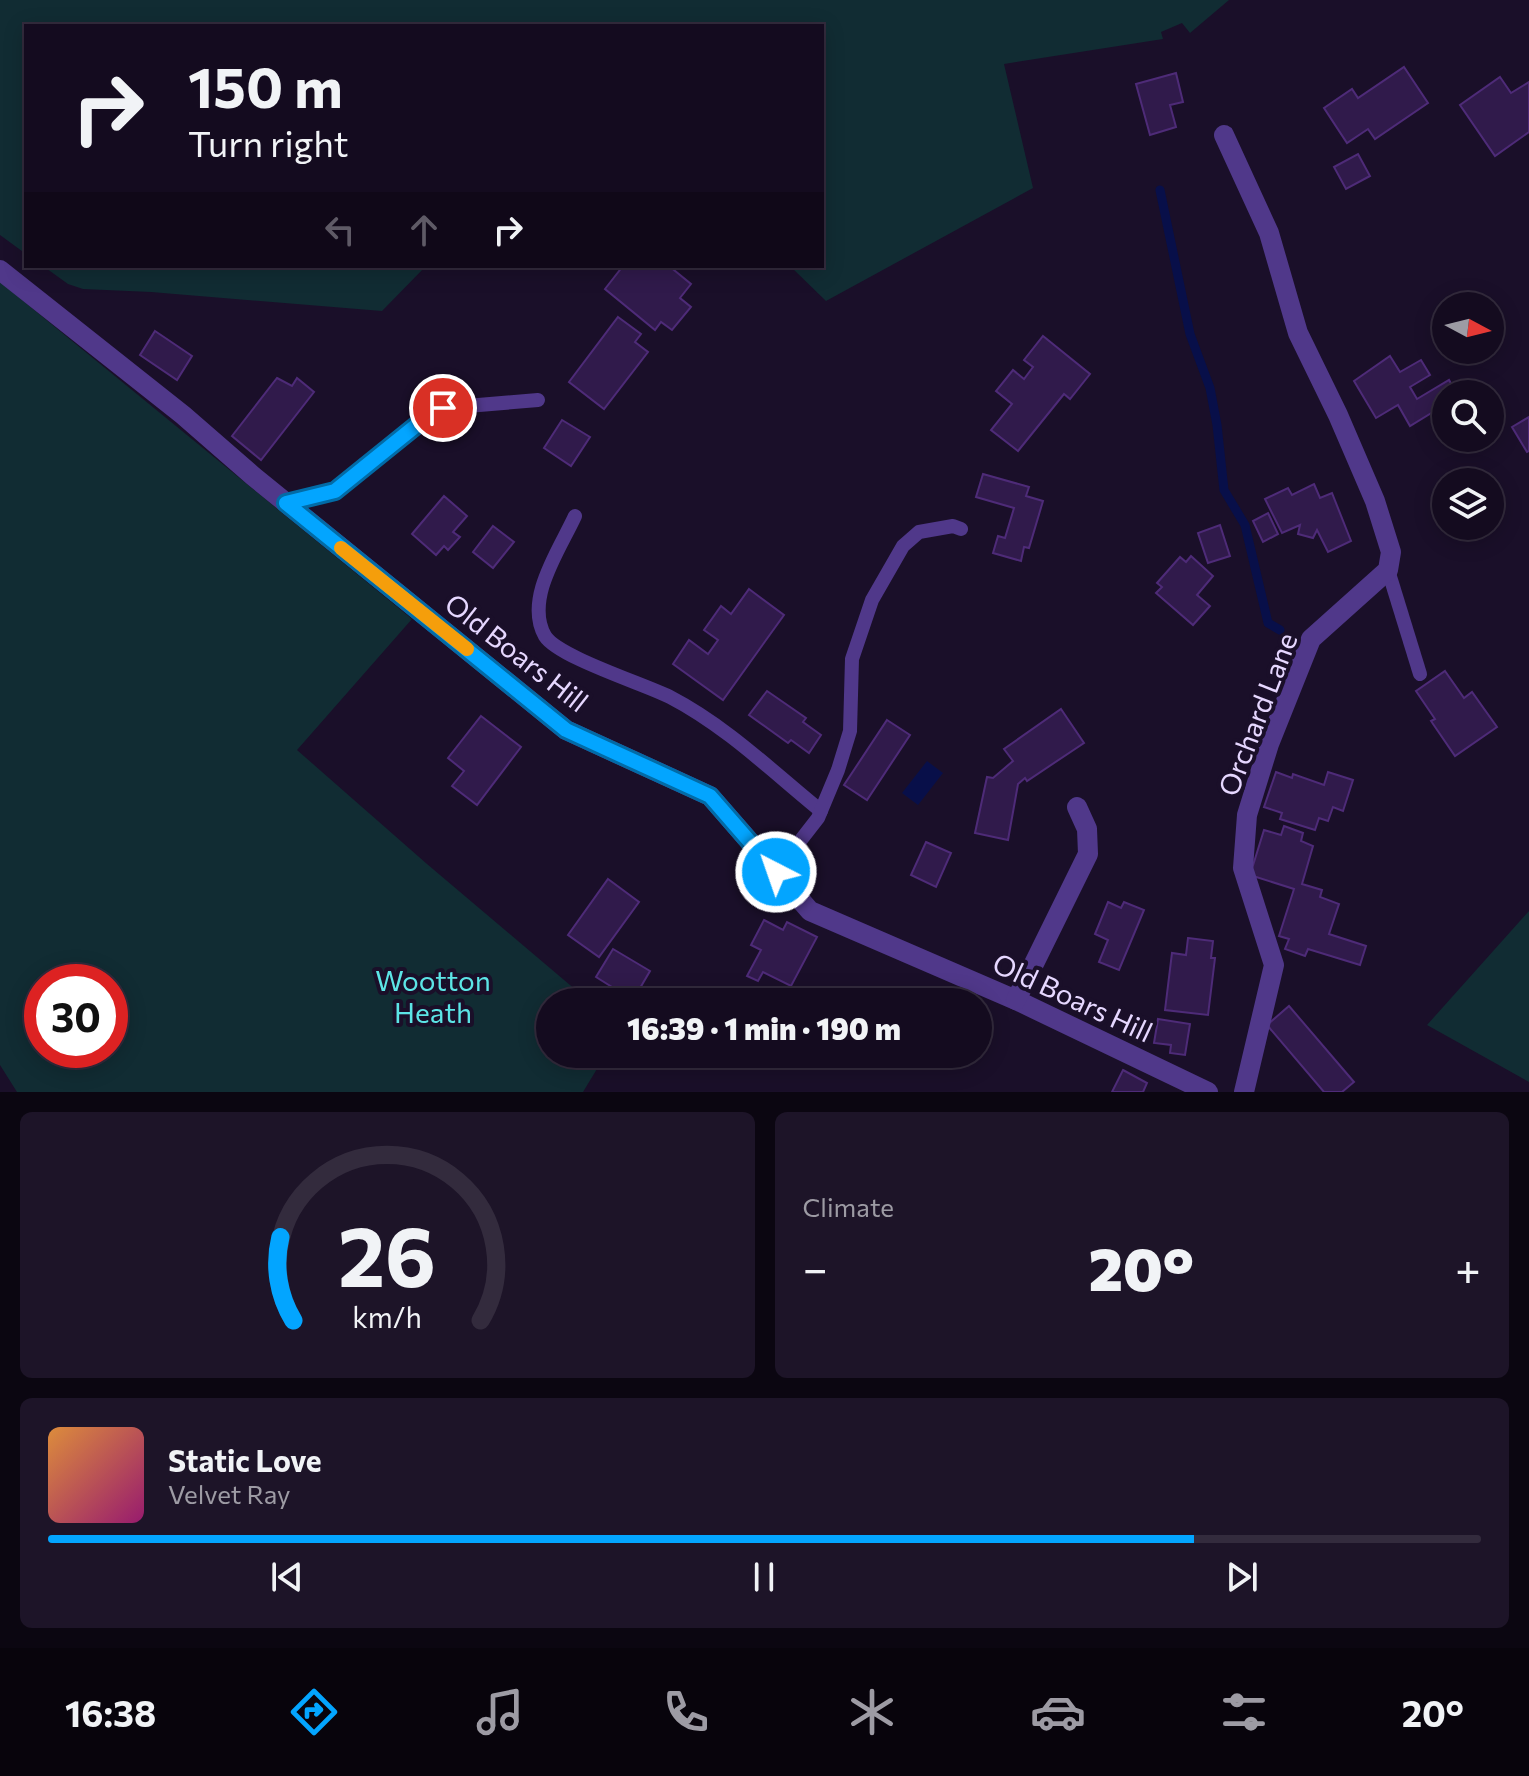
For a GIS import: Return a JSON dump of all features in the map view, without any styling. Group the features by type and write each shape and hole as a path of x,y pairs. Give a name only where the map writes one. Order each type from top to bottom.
{"street":[{"path":"1224,135 1269,233 1298,333 1375,501 1391,552 1388,570"},
{"name":"Old Boars Hill","path":"0,270 183,415 286,503 566,730 710,796 810,911 1016,1000 1208,1092"},
{"name":"Orchard Lane","path":"1244,1092 1274,965 1243,868 1247,815 1269,744 1311,639 1388,570"},
{"path":"1016,1000 1088,854 1087,829 1077,807"}],"lane":[{"path":"286,503 335,491 418,424 443,408 538,400"},
{"path":"575,516 541,590 539,614 546,637 565,652 671,698 718,727 821,811"},
{"path":"776,872 821,811 850,731 852,659 872,600 903,546 919,532 953,526 961,529"},
{"path":"1388,570 1420,674"}],"green space":[{"path":"0,0 1229,0 1190,33 1182,23 1161,32 1163,39 1004,64 1033,188 826,301 792,268 824,268 824,24 24,24 24,253 0,235"},
{"path":"46,268 424,268 382,311 83,289 68,284"},
{"name":"Wootton Heath","path":"0,282 412,619 297,750 573,988 536,988 536,1068 598,1068 583,1092 17,1092 0,1065"},
{"path":"1529,911 1529,1082 1427,1025"}],"shaded area":[{"path":"927,761 943,773 918,805 902,793"}],"building":[{"path":"1404,67 1428,103 1375,139 1368,129 1347,143 1324,108 1352,89 1358,98"},
{"path":"1176,73 1183,102 1170,105 1176,127 1150,135 1136,84"},
{"path":"1500,77 1511,93 1529,82 1529,132 1495,156 1460,105"},
{"path":"1358,154 1370,176 1346,189 1334,167"},
{"path":"621,268 671,268 691,284 680,298 691,307 672,330 661,322 655,330 605,289"},
{"path":"618,317 641,334 635,342 648,352 604,409 569,382"},
{"path":"155,331 192,356 177,380 140,355"},
{"path":"1043,336 1090,374 1070,399 1064,394 1018,451 991,430 1012,404 996,391 1013,370 1024,379 1033,367 1024,360"},
{"path":"1390,356 1400,372 1421,360 1430,375 1410,387 1417,399 1432,390 1432,413 1410,426 1398,405 1376,418 1354,381"},
{"path":"277,378 292,386 297,378 314,392 261,460 232,436"},
{"path":"1529,417 1529,451 1527,452 1512,427"},
{"path":"562,420 590,437 571,466 544,448"},
{"path":"983,474 1029,487 1026,496 1043,501 1029,548 1024,547 1021,561 993,553 998,536 1005,538 1014,508 976,497"},
{"path":"1314,484 1320,498 1332,493 1351,541 1328,552 1317,530 1313,538 1298,534 1300,525 1282,533 1265,499 1288,488 1292,495"},
{"path":"444,496 467,516 453,532 460,537 448,550 444,546 436,555 412,534"},
{"path":"1268,513 1278,534 1263,542 1253,521"},
{"path":"1220,525 1230,556 1208,563 1198,533"},
{"path":"493,526 514,542 493,568 473,552"},
{"path":"1191,556 1213,576 1197,595 1210,606 1193,625 1156,593 1162,587 1157,583 1180,557 1186,562"},
{"path":"749,589 784,615 723,700 673,664 689,640 708,654 718,640 704,630 721,606 731,614"},
{"path":"1445,671 1464,698 1472,692 1497,727 1455,756 1431,721 1435,719 1416,691"},
{"path":"767,691 806,718 803,722 821,735 809,753 791,740 788,743 749,715"},
{"path":"1061,709 1084,743 1018,784 1008,840 975,833 987,777 993,778 1013,761 1004,749"},
{"path":"481,716 521,747 477,805 452,786 464,771 448,758"},
{"path":"887,720 910,735 867,800 844,785"},
{"path":"1276,772 1292,778 1293,774 1324,785 1328,772 1353,780 1343,811 1333,807 1328,821 1319,818 1315,830 1280,819 1282,813 1264,807"},
{"path":"1284,826 1303,833 1301,841 1313,846 1302,884 1322,890 1320,897 1339,904 1329,934 1366,946 1360,965 1308,949 1305,956 1285,949 1289,939 1279,936 1294,889 1250,875 1264,830 1281,835"},
{"path":"926,842 951,853 936,887 911,875"},
{"path":"608,879 639,902 599,957 568,935"},
{"path":"1108,902 1121,908 1124,902 1144,910 1119,970 1099,962 1108,940 1095,934"},
{"path":"764,920 783,930 787,922 817,937 791,986 763,972 758,981 747,976 761,950 751,945"},
{"path":"1188,938 1213,941 1211,958 1215,958 1208,1015 1165,1010 1172,953 1186,955"},
{"path":"613,949 650,971 640,988 614,988 596,977"},
{"path":"1289,1006 1354,1082 1342,1092 1324,1092 1267,1025"},
{"path":"1158,1019 1190,1024 1185,1055 1170,1053 1171,1045 1154,1043"},
{"path":"1123,1070 1147,1083 1143,1092 1112,1092"}],"waterway":[{"path":"1160,190 1190,334 1210,388 1224,490 1245,525 1268,623 1280,630"}],"slow traffic":[{"path":"341,548 467,649"}],"route":[{"path":"443,408 418,424 335,491 286,503 566,730 710,796 776,872"}]}
